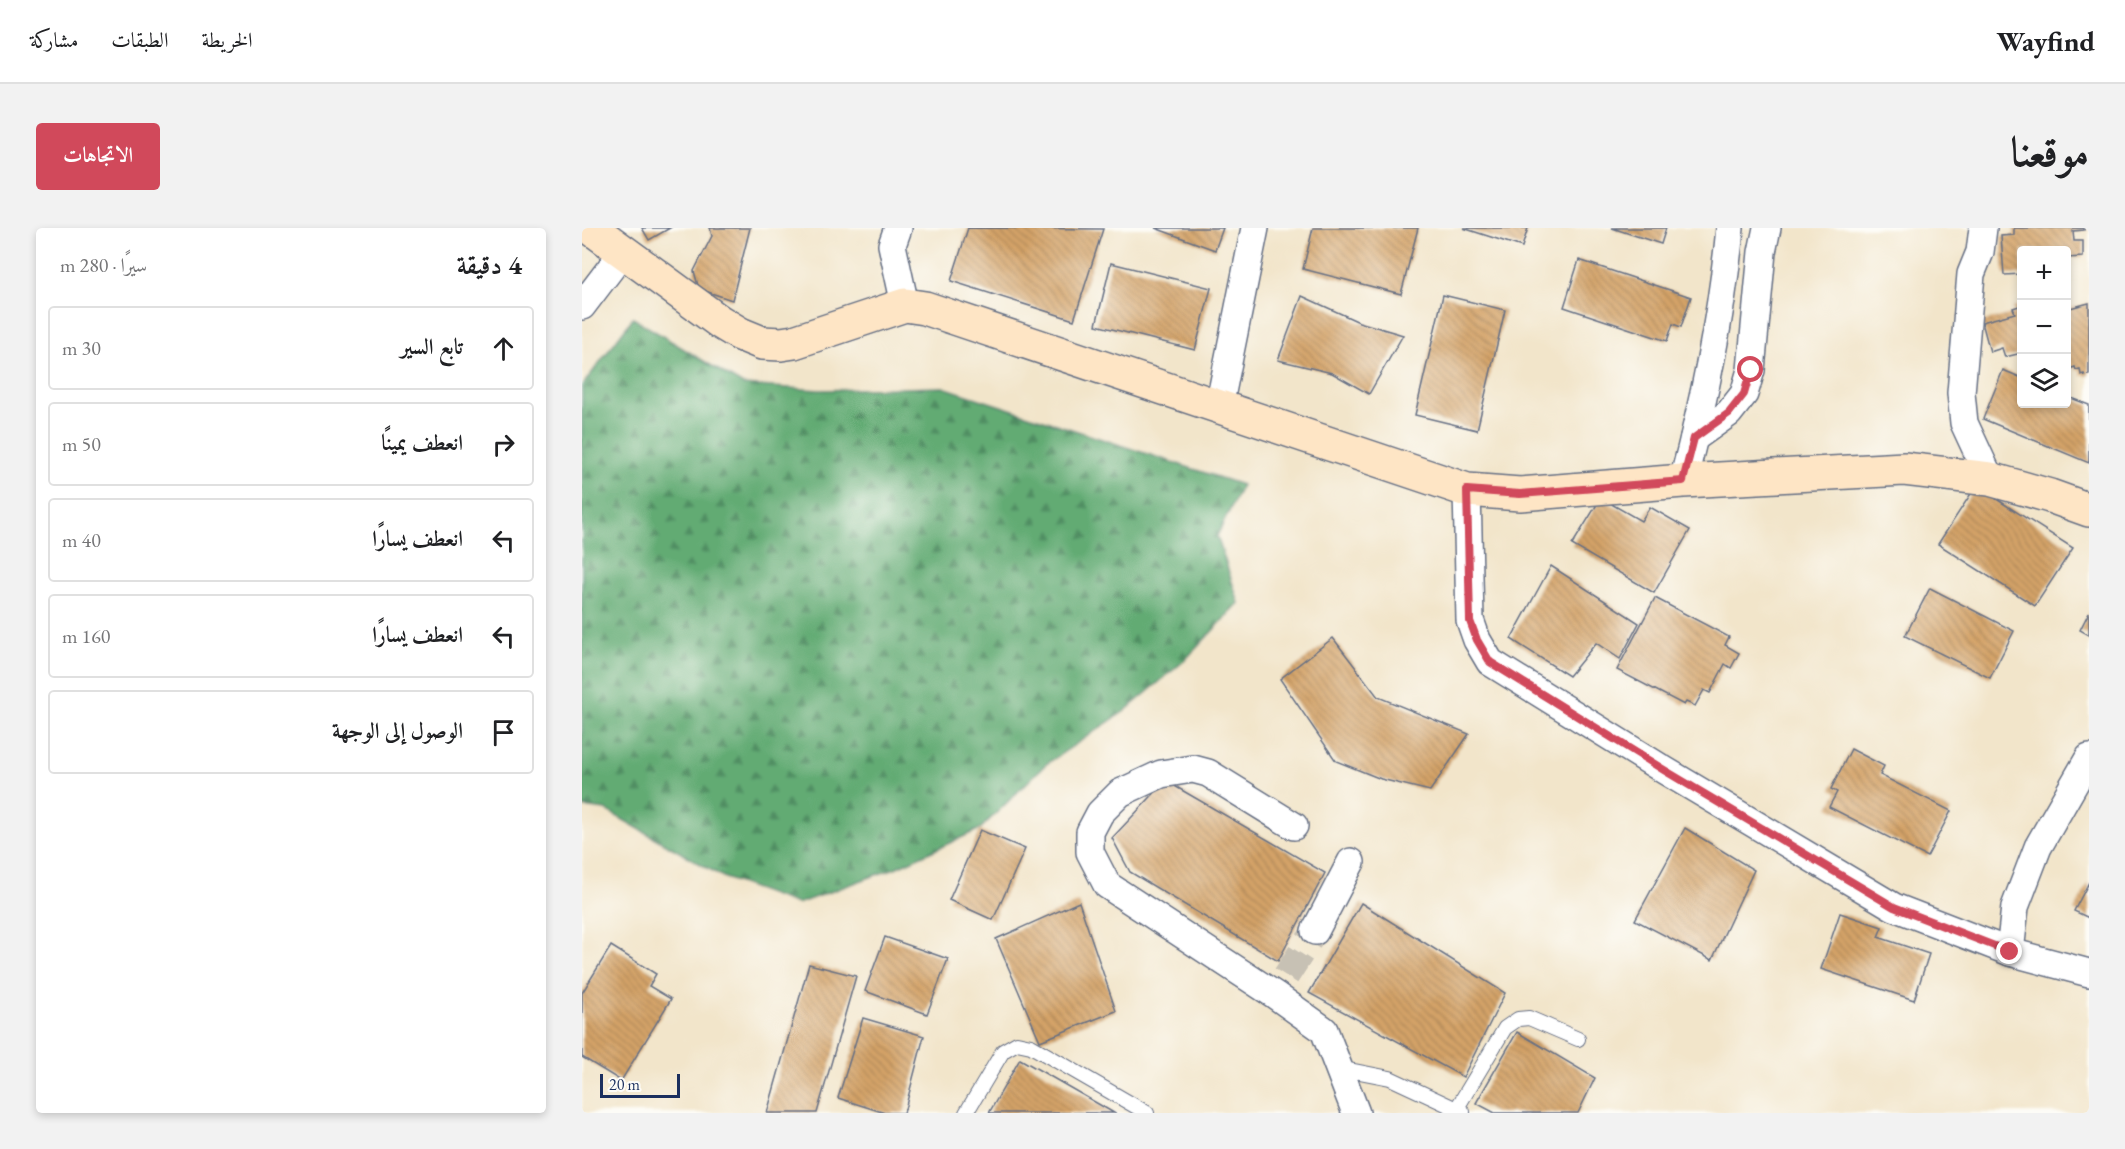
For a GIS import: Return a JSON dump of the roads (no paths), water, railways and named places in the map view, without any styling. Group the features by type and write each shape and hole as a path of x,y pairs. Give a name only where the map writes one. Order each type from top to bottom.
{"street":[{"path":"591,228 720,322 762,343 794,342 905,305 925,308 1467,490 1520,494 1683,481 1904,470 1990,479 2089,510"},
{"path":"898,228 892,245 905,305"},
{"path":"1219,407 1255,228"},
{"path":"1683,481 1719,324 1730,228"},
{"path":"1694,438 1729,413 1744,394 1751,370 1762,252 1767,228"},
{"path":"1983,228 1980,252 1971,274 1961,393 1964,423 1990,479"},
{"path":"582,306 624,252"},
{"path":"1467,490 1470,621 1477,640 1490,662 1674,776 1894,907 2010,952 2089,973"},
{"path":"2010,952 2015,907 2038,847 2089,758"},
{"path":"1294,826 1208,773 1193,769 1161,774 1120,793 1100,813 1090,832 1090,852 1107,885 1280,986 1324,1030 1356,1113"},
{"path":"1315,930 1351,862"}],"lane":[{"path":"1339,1068 1390,1078 1461,1110 1505,1028 1518,1019 1529,1018 1578,1039"},
{"path":"966,1113 1003,1051 1017,1043 1031,1046 1147,1113"}],"tunnel":[{"path":"1286,976 1315,931"}]}
